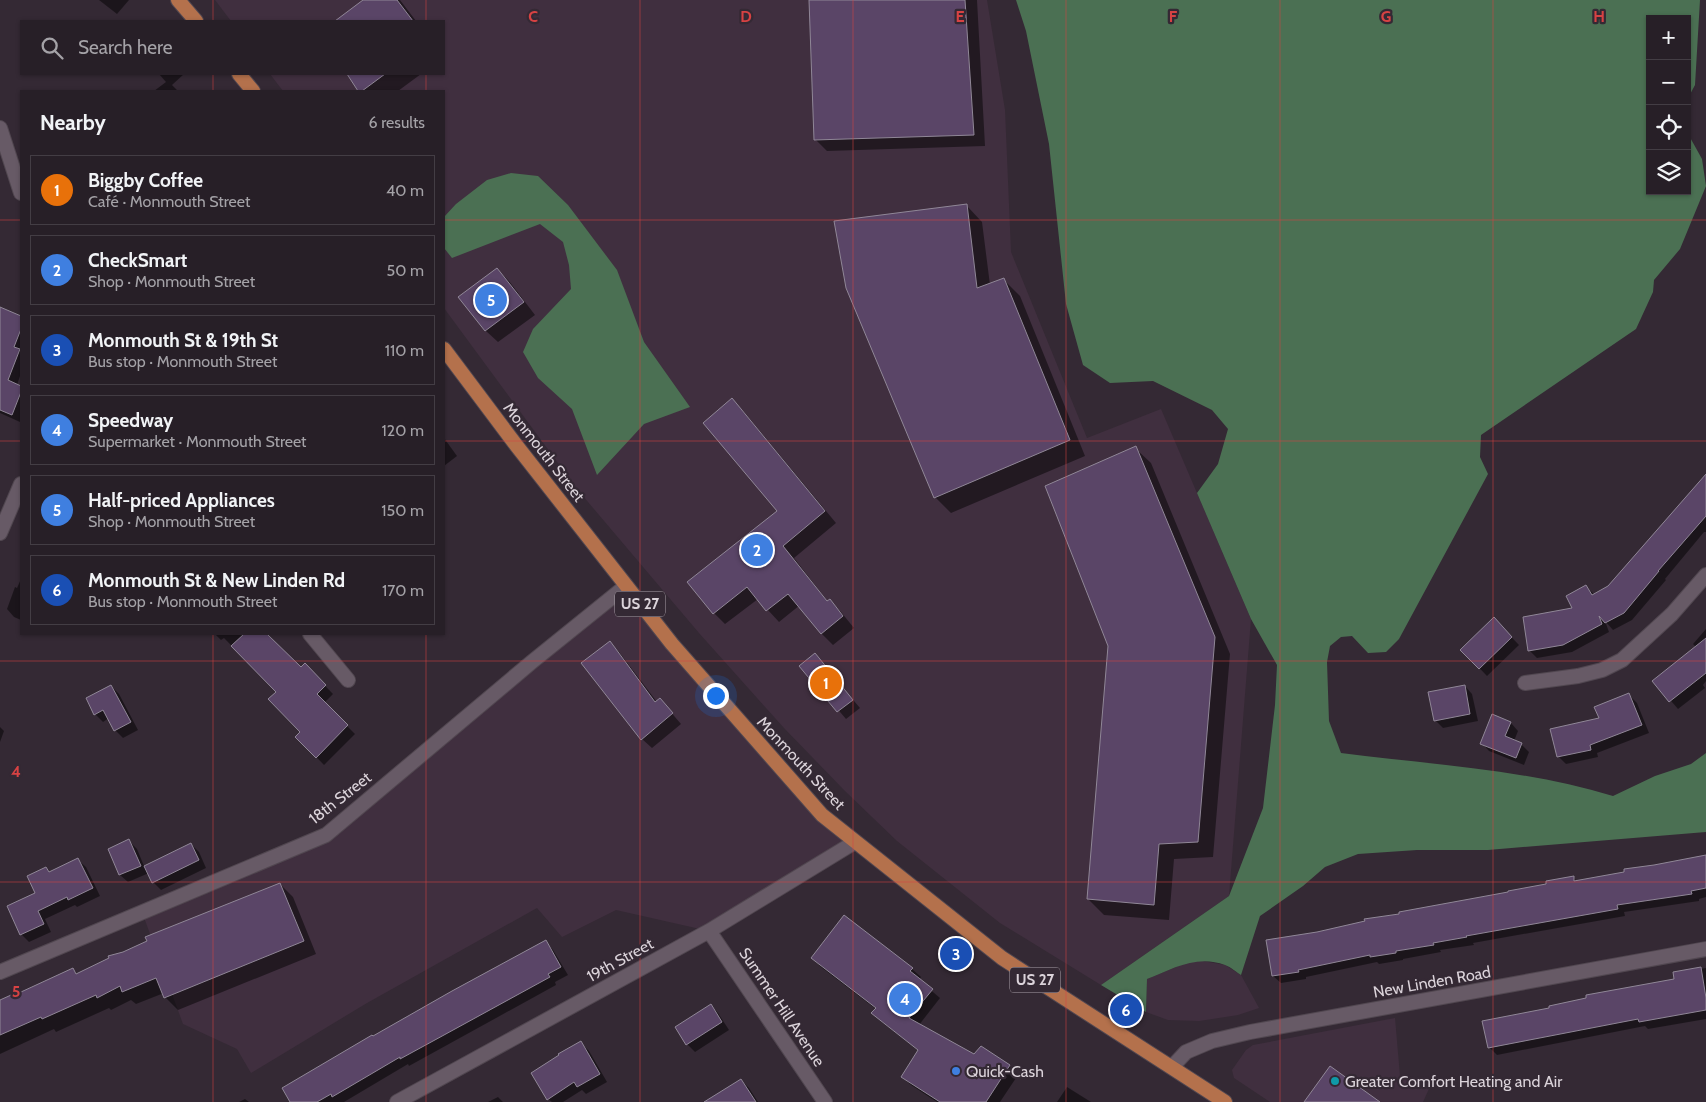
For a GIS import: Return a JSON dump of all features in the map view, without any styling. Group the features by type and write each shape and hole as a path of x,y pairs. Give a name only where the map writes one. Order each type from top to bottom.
{"main road":[{"path":"178,0 195,20"},
{"path":"240,75 252,90"},
{"name":"Monmouth Street","path":"445,350 516,445 672,644 822,815 1002,958 1225,1102"}],"street":[{"path":"0,128 20,190"},
{"path":"0,533 20,486"},
{"path":"1525,683 1578,676 1602,670 1622,660 1672,614 1706,575"},
{"name":"18th Street","path":"0,972 326,835 626,586"},
{"path":"311,635 348,680"},
{"name":"19th Street","path":"397,1102 709,931 856,842"},
{"name":"Summer Hill Avenue","path":"709,931 825,1102"},
{"name":"New Linden Road","path":"1172,1067 1186,1052 1212,1041 1250,1032 1706,949"}],"shaded area":[{"path":"215,0 987,0 1005,110 1011,252 1087,438 1161,409 1251,619 1229,896 1101,985 1000,923 897,841 784,728 699,633 577,489 445,309 445,90 282,90 271,75 445,75 445,20 230,20"},
{"path":"626,586 855,842 709,931 616,910 562,937 537,908 367,1003 251,1073 237,1049 183,1024 142,912 326,835"},
{"path":"1203,961 1225,965 1241,975 1259,1008 1238,1015 1199,1021 1168,1020 1146,1012 1147,979 1188,962"},
{"path":"1395,1018 1400,1076 1433,1080 1423,1102 1270,1102 1234,1078 1232,1070 1246,1050 1253,1045"}],"green space":[{"path":"1016,0 1700,0 1695,85 1691,92 1691,15 1646,15 1646,195 1691,195 1691,139 1702,159 1706,186 1680,249 1654,280 1653,292 1636,329 1481,435 1480,457 1488,474 1399,639 1386,652 1368,653 1352,636 1341,637 1330,646 1327,662 1329,721 1341,753 1513,774 1580,787 1613,796 1655,776 1691,764 1706,753 1706,832 1488,850 1417,850 1358,854 1325,867 1303,886 1260,916 1241,975 1227,966 1215,962 1195,962 1175,967 1147,979 1146,1012 1101,985 1229,896 1263,808 1275,705 1277,665 1251,619 1197,493 1218,464 1228,429 1212,410 1153,381 1110,383 1083,365 1066,304 1049,144 1026,31"},
{"path":"511,173 538,176 568,205 617,270 644,342 690,407 644,424 597,475 572,409 538,378 523,352 533,329 571,289 569,265 563,242 540,224 452,258 445,249 445,216 456,204 487,180"}],"building":[{"path":"363,0 397,0 412,20 336,20"},
{"path":"809,0 965,0 974,135 814,140"},
{"path":"348,75 384,75 363,90 357,90"},
{"path":"967,204 977,288 1004,278 1070,440 934,498 846,288 834,221"},
{"path":"497,268 524,302 485,331 458,297"},
{"path":"0,307 20,316 20,332 14,347 20,349 8,380 20,386 20,395 12,415 0,410"},
{"path":"732,398 825,511 783,546 827,601 830,599 843,616 821,634 788,594 766,611 747,587 713,614 687,582 777,511 703,423"},
{"path":"1136,446 1215,637 1198,842 1159,844 1154,905 1087,899 1108,646 1045,486"},
{"path":"1706,474 1706,516 1624,613 1605,623 1599,616 1602,624 1563,645 1528,651 1523,617 1572,608 1566,596 1586,585 1592,595 1608,586"},
{"path":"1494,617 1512,637 1479,669 1460,650"},
{"path":"243,635 268,635 301,667 305,663 326,685 317,694 348,725 316,758 295,737 300,732 268,699 276,692 231,646"},
{"path":"1706,638 1706,673 1669,702 1652,681"},
{"path":"610,641 655,702 660,698 673,713 641,740 581,663"},
{"path":"815,653 853,700 837,712 799,666"},
{"path":"111,685 131,722 114,731 103,710 94,715 86,698"},
{"path":"1465,685 1470,714 1434,721 1428,692"},
{"path":"1629,693 1642,725 1590,745 1591,750 1557,757 1550,729 1599,718 1594,707"},
{"path":"1492,714 1511,722 1505,736 1522,743 1516,758 1480,744"},
{"path":"129,839 141,866 119,875 108,849"},
{"path":"191,843 199,860 152,883 144,866"},
{"path":"1706,855 1706,888 1691,891 1692,894 1617,905 1618,909 1466,936 1433,943 1434,945 1396,951 1396,953 1370,957 1370,955 1298,970 1299,972 1272,976 1266,940 1317,932 1365,921 1364,919 1399,914 1399,912 1546,884 1546,881 1574,876 1574,881 1624,872 1624,869"},
{"path":"78,858 93,888 68,900 67,897 38,911 44,924 20,935 7,906 35,893 27,876 46,867 49,872"},
{"path":"280,883 304,941 164,998 156,978 122,992 120,986 97,998 96,995 0,1035 0,1000 73,968 76,974 109,958 108,956 123,952 147,941 145,937"},
{"path":"844,915 913,968 910,971 933,989 909,1018 974,1054 981,1046 1010,1065 986,1102 940,1102 901,1077 918,1050 871,1013 876,1008 811,958"},
{"path":"546,940 561,967 548,974 550,977 400,1059 400,1057 332,1097 331,1094 317,1102 290,1102 282,1088 372,1035"},
{"path":"1701,967 1706,1010 1639,1022 1638,1019 1488,1048 1482,1021 1549,1008 1549,1006 1586,998 1586,995 1674,979 1673,972"},
{"path":"711,1004 722,1022 686,1045 675,1027"},
{"path":"581,1041 600,1074 577,1087 574,1082 547,1100 531,1073"},
{"name":"Greater Comfort Heating and Air","path":"1330,1066 1380,1102 1304,1102"},
{"path":"741,1079 756,1102 704,1102"}],"place":[{"name":"Half-priced Appliances","path":"491,300"},
{"name":"CheckSmart","path":"757,550"},
{"name":"Biggby Coffee","path":"826,683"},
{"name":"Monmouth St & 19th St","path":"956,954"},
{"name":"Speedway","path":"905,999"},
{"name":"Monmouth St & New Linden Rd","path":"1126,1010"},
{"name":"Quick-Cash","path":"956,1071"},
{"name":"Greater Comfort Heating and Air","path":"1335,1081"}]}
